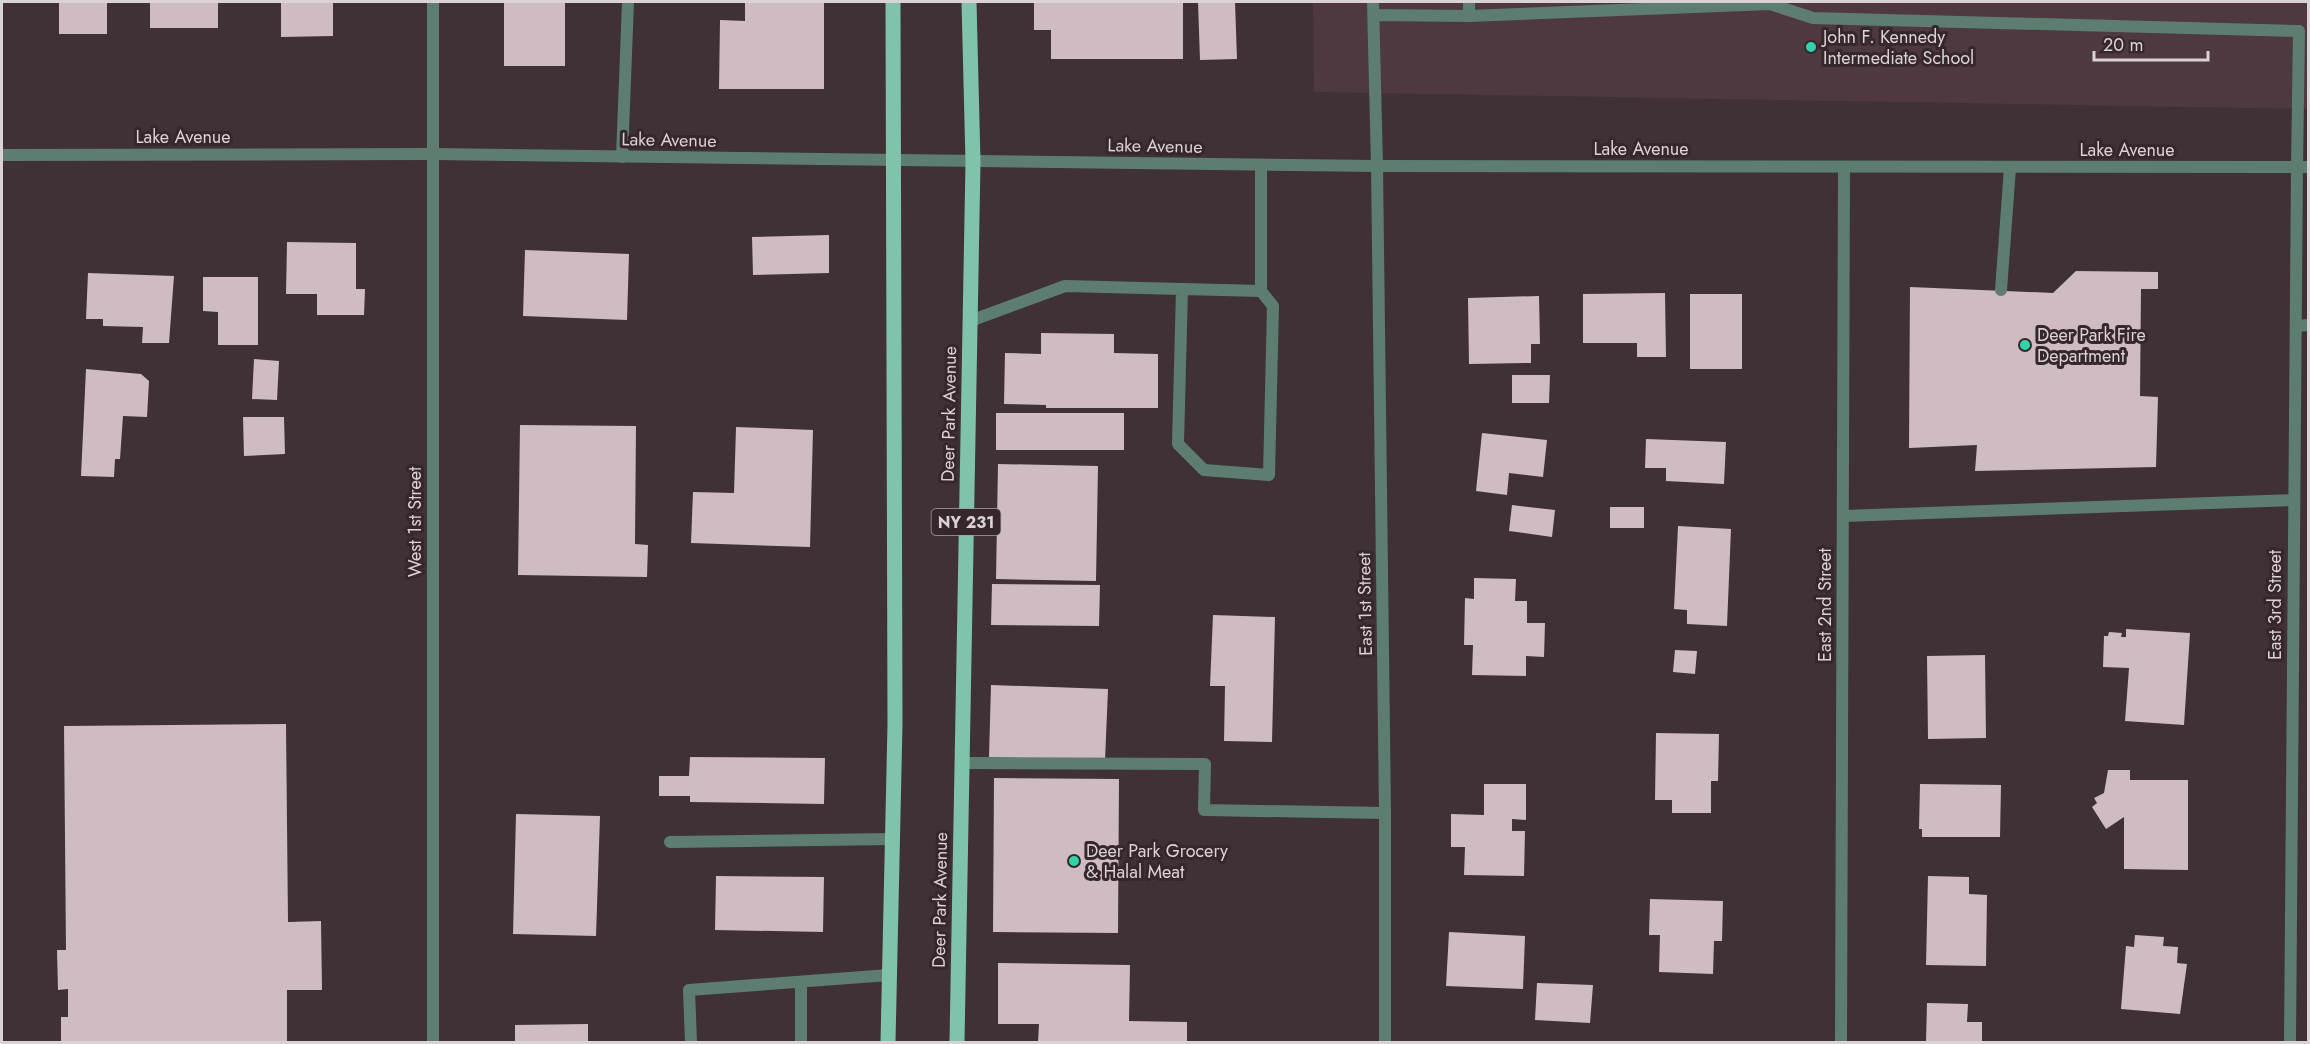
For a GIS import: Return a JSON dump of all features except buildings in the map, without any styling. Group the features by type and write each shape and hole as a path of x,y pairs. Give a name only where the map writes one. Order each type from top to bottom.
{"main road":[{"path":"888,1042 895,724 893,2"},
{"name":"Deer Park Avenue","path":"957,1042 973,162 969,2"}],"street":[{"name":"West 1st Street","path":"433,1042 434,2"},
{"path":"622,157 628,2"},
{"name":"East 1st Street","path":"1373,2 1385,813 1385,1042"},
{"path":"1374,15 1469,16 1469,2"},
{"name":"East 3rd Street","path":"1469,16 1770,4 1813,18 2299,31 2303,167 2302,325 2294,500 2290,1042"},
{"name":"Lake Avenue","path":"2,155 433,154 1377,166 2303,167"},
{"path":"1182,289 1178,444 1204,470 1269,475 1273,306 1261,291 1262,165"},
{"name":"East 2nd Street","path":"1841,1042 1844,168"},
{"path":"2001,290 2010,168"},
{"path":"970,321 1065,286 1261,291"},
{"path":"1843,516 2294,500"},
{"path":"962,763 1205,764 1204,810 1385,813"},
{"path":"670,842 892,839"},
{"path":"690,1042 689,990 889,975"},
{"path":"801,982 801,1042"}],"shaded area":[{"name":"John F. Kennedy Intermediate School","path":"1313,2 2308,2 2308,109 1314,92"}],"place":[{"name":"John F. Kennedy Intermediate School","path":"1811,47"},
{"name":"Deer Park Fire Department","path":"2025,345"},
{"name":"Deer Park Grocery & Halal Meat","path":"1074,861"}]}
